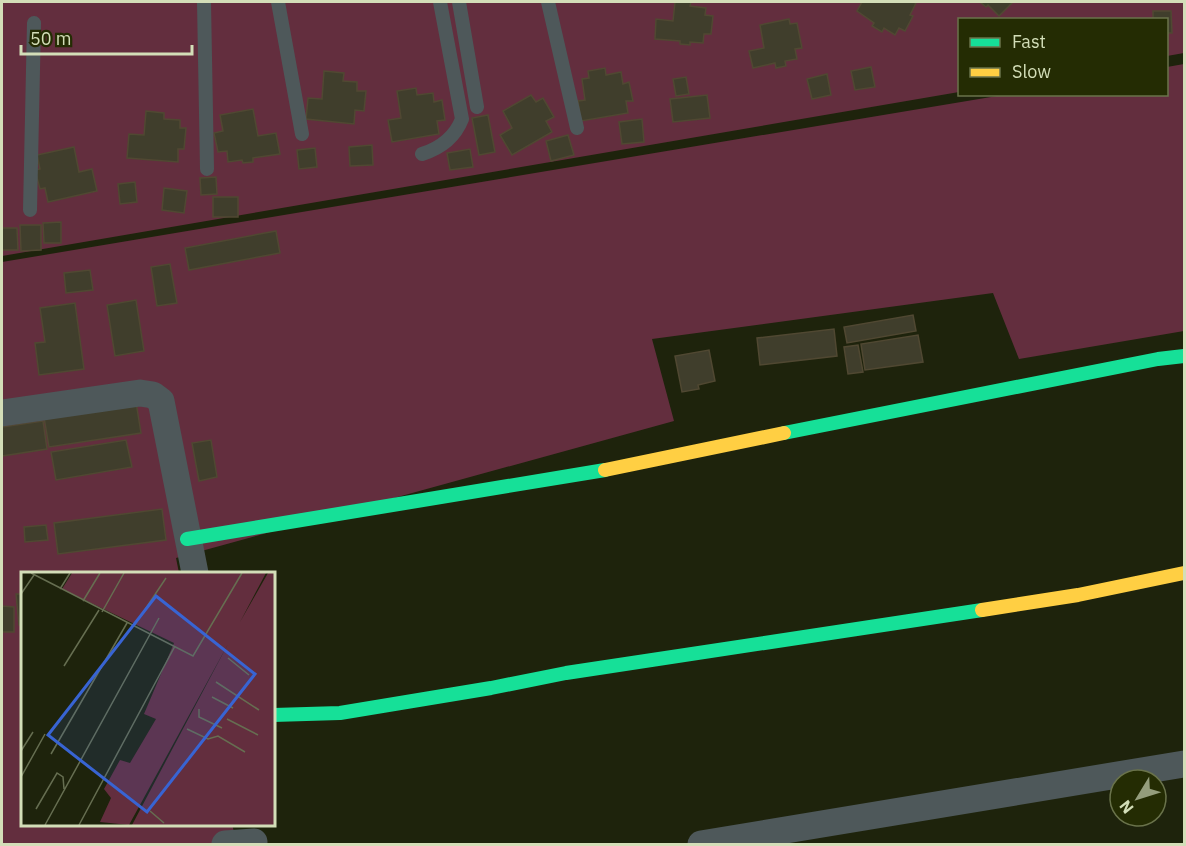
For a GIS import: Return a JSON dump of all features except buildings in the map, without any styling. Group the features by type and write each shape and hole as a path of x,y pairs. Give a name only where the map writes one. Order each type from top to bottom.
{"street":[{"path":"187,538 576,476 893,410 1158,359 1185,356"},
{"path":"2,413 140,393 153,395 161,401 195,572"},
{"path":"274,715 340,712 491,688 566,673 1078,595 1185,573"},
{"path":"701,844 1185,764"},
{"path":"225,844 253,837"}],"lane":[{"path":"204,2 207,169"},
{"path":"278,2 302,134"},
{"path":"422,154 437,150 458,131 462,119 440,2"},
{"path":"459,2 477,107"},
{"path":"548,2 577,128"},
{"path":"30,210 34,23"}],"shaded area":[{"path":"2,2 1184,2 1184,53 1168,56 1168,18 958,18 958,92 2,256"},
{"path":"1184,64 1184,331 1019,359 993,293 652,339 674,421 176,558 179,572 21,572 21,825 232,825 237,844 2,844 2,262 997,96 1168,96 1168,67"}],"traffic: fast":[{"path":"784,433 1158,359 1184,356"},
{"path":"187,539 605,470"},
{"path":"274,715 340,713 566,673 982,610"}],"traffic: slow":[{"path":"605,470 784,433"},
{"path":"982,610 1078,595 1184,573"}]}
